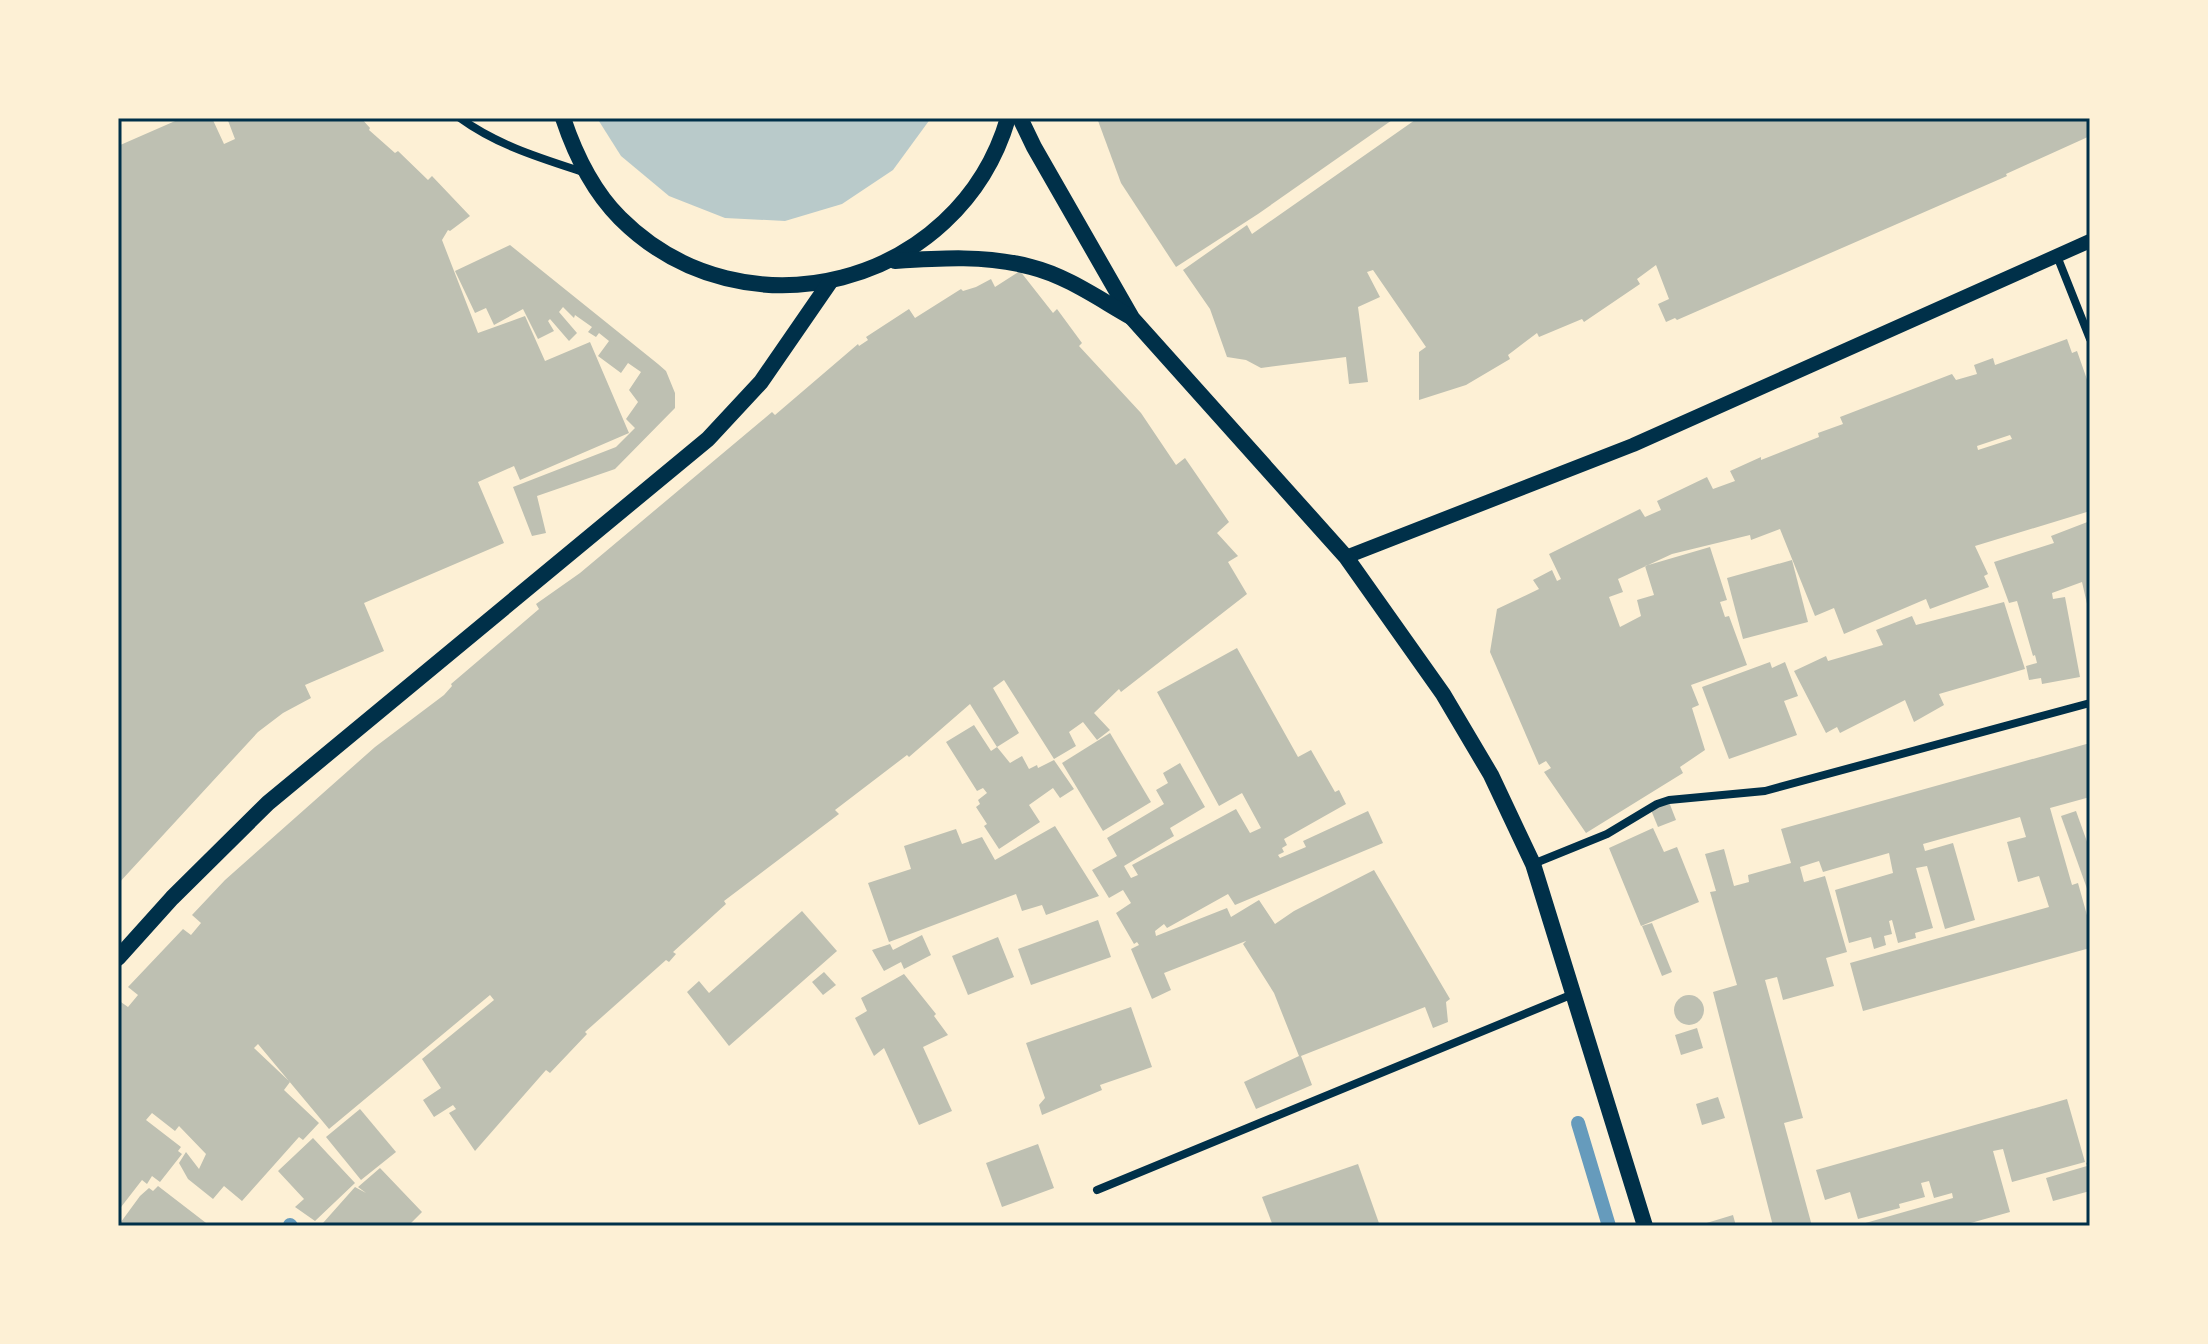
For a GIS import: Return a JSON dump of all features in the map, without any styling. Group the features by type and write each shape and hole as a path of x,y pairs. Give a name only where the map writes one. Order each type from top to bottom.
{"main road":[{"path":"563,118 585,172 620,218 665,253 716,277 773,286 830,282 890,262 949,257 994,260 1033,267 1077,285 1132,318"},
{"path":"890,262 947,221 970,195 988,166 1008,118"},
{"path":"1020,118 1132,318 1346,557 1443,694 1491,775 1533,864 1645,1226"},
{"path":"118,958 172,898 268,803 708,439 761,382 830,282"}],"street":[{"path":"460,118 478,131 531,156 585,172"},
{"path":"1346,557 1633,445 2090,241"},
{"path":"2057,256 2090,339"},
{"path":"1533,864 1607,834 1669,800 1765,791 2090,703"},
{"path":"1097,1190 1573,994"}],"shaded area":[{"path":"597,118 931,118 893,170 842,204 785,221 725,218 669,196 621,156"}],"building":[{"path":"182,118 212,118 224,144 235,139 227,118 361,118 369,130 395,153 398,151 428,180 432,176 470,216 448,230 442,240 478,333 525,316 545,361 590,342 629,433 520,480 514,466 478,482 504,543 364,603 384,651 305,685 311,698 283,713 258,732 118,884 118,146"},
{"path":"1097,118 1395,118 1176,267 1121,183"},
{"path":"1413,118 2090,118 2090,136 2007,176 1677,320 1666,322 1658,304 1669,299 1656,265 1637,279 1640,284 1584,322 1582,319 1539,337 1537,333 1508,355 1510,359 1466,385 1419,400 1419,352 1426,347 1373,270 1367,272 1380,297 1358,307 1368,382 1349,384 1346,357 1261,368 1246,360 1227,357 1210,309 1183,270 1247,225 1252,234 1415,120"},
{"path":"510,245 666,371 675,393 675,408 615,469 537,496 546,533 532,536 513,487 616,447 635,428 626,419 638,402 629,390 641,372 628,363 621,373 598,356 609,341 599,333 596,337 588,332 592,327 575,315 574,318 563,307 559,312 577,333 569,341 550,319 548,321 554,331 538,339 523,309 494,325 486,308 475,313 455,271"},
{"path":"1020,271 1053,313 1057,309 1082,343 1079,346 1141,413 1176,465 1185,458 1229,522 1217,533 1238,556 1228,562 1247,594 1121,692 1119,689 1094,713 1110,730 1097,740 1083,722 1069,732 1076,746 1054,759 1004,680 993,688 1019,733 997,747 970,704 909,757 907,755 835,810 839,814 724,901 726,904 673,952 676,954 669,962 666,960 585,1032 587,1034 550,1073 546,1070 475,1151 449,1113 456,1109 453,1105 434,1117 423,1100 441,1088 422,1059 494,1000 490,995 329,1129 290,1082 284,1090 319,1123 303,1140 299,1137 242,1201 224,1186 213,1199 188,1179 179,1163 186,1152 199,1169 206,1154 179,1126 175,1131 152,1113 146,1120 181,1147 178,1151 182,1154 160,1182 152,1176 147,1184 142,1180 118,1211 118,1000 128,1007 138,995 128,987 183,929 191,935 201,923 192,915 225,880 375,747 444,695 451,684 539,609 536,604 580,573 772,412 775,415 858,344 868,340 866,337 909,309 915,318 961,289 976,287 991,279 995,287","holes":["258,1044 289,1081 254,1048"]},
{"path":"2067,339 2072,353 2077,351 2090,388 2090,511 1975,546 1988,574 1984,576 1989,587 1930,609 1926,599 1844,634 1834,608 1815,616 1780,529 1751,540 1750,535 1672,554 1648,565 1710,547 1727,600 1720,602 1725,617 1729,616 1747,665 1691,685 1699,705 1692,708 1705,750 1680,767 1683,773 1586,833 1544,772 1551,768 1546,761 1539,765 1490,652 1497,609 1539,589 1533,580 1552,570 1557,581 1561,579 1549,554 1640,509 1645,517 1661,510 1657,501 1707,477 1713,489 1735,481 1730,471 1819,437 1818,433 1843,424 1840,417 1952,374 1956,380 1977,374 1974,365 1993,358 1995,365","holes":["2010,435 2012,439 1978,450 1977,446","1645,566 1654,595 1637,600 1641,616 1620,627 1609,597 1623,592 1618,579"]},
{"path":"2090,521 2090,617 2082,582 2052,593 2053,599 2065,597 2080,677 2042,684 2041,678 2029,680 2026,666 2037,663 2035,655 2017,601 2009,603 1994,562 2054,543 2051,536"},
{"path":"1792,560 1808,622 1743,639 1727,578"},
{"path":"2004,602 2025,669 1939,694 1944,705 1914,722 1905,700 1840,733 1837,727 1826,733 1794,671 1826,656 1828,661 1883,645 1876,630 1912,616 1916,625"},
{"path":"1237,648 1298,757 1311,750 1335,792 1339,790 1346,804 1284,839 1287,845 1282,848 1284,852 1278,855 1280,858 1306,847 1303,841 1368,811 1383,843 1235,905 1228,894 1167,928 1164,924 1155,931 1156,936 1227,908 1231,917 1259,900 1275,924 1374,870 1450,999 1446,1002 1448,1022 1433,1028 1425,1007 1301,1056 1312,1085 1256,1109 1244,1082 1299,1056 1274,993 1243,944 1246,941 1164,973 1171,990 1152,999 1131,949 1139,945 1137,942 1134,944 1116,913 1131,903 1123,890 1109,898 1092,870 1117,856 1107,838 1164,804 1156,790 1168,783 1163,773 1180,763 1205,807 1170,828 1174,836 1124,866 1131,878 1138,875 1132,865 1236,809 1250,833 1261,828 1242,793 1219,806 1157,692"},
{"path":"1770,662 1772,668 1785,662 1798,696 1784,701 1797,735 1729,759 1702,687"},
{"path":"974,725 991,751 997,747 1010,763 1022,756 1029,769 1054,760 1074,789 1060,798 1053,788 1029,805 1040,822 999,849 976,807 980,804 978,800 987,793 983,788 977,791 946,742"},
{"path":"1110,733 1151,802 1103,831 1062,763"},
{"path":"2090,743 2090,797 2050,808 2072,885 2078,883 2090,926 2090,948 1863,1011 1850,963 2049,907 2039,876 2018,882 2007,842 2026,837 2020,817 1923,844 1925,851 1953,843 1975,920 1945,929 1927,866 1916,868 1933,928 1915,933 1916,938 1898,943 1892,920 1889,921 1892,934 1884,936 1886,945 1874,949 1871,937 1849,943 1835,890 1893,873 1889,853 1823,872 1819,861 1800,867 1804,882 1825,876 1847,952 1826,958 1834,986 1783,1000 1777,977 1765,980 1803,1118 1784,1123 1812,1226 1773,1226 1713,992 1737,985 1710,892 1716,891 1705,854 1724,849 1734,886 1749,882 1748,875 1791,863 1781,829"},
{"path":"1669,802 1676,820 1658,827 1651,810"},
{"path":"2076,811 2090,850 2090,897 2061,816"},
{"path":"1055,826 1099,896 1046,915 1042,905 1022,911 1016,894 889,942 868,883 911,869 904,846 956,829 962,844 982,837 995,860"},
{"path":"1653,828 1664,852 1677,847 1699,902 1641,926 1609,848"},
{"path":"802,911 837,951 729,1046 687,992 699,981 709,993"},
{"path":"1098,920 1111,957 1031,985 1018,949"},
{"path":"1652,923 1672,972 1662,976 1642,926"},
{"path":"922,935 931,955 904,969 901,962 884,971 872,950 890,944 893,950"},
{"path":"998,937 1014,977 968,995 952,956"},
{"path":"824,972 836,985 823,995 812,982"},
{"path":"904,974 936,1014 934,1016 948,1035 923,1047 952,1111 919,1125 884,1048 874,1056 855,1018 867,1011 861,998"},
{"path":"1689,995 1700,999 1704,1010 1700,1021 1689,1025 1678,1021 1674,1010 1678,999"},
{"path":"1131,1007 1152,1067 1100,1085 1102,1090 1042,1115 1039,1105 1045,1098 1026,1043"},
{"path":"1697,1028 1703,1048 1681,1055 1675,1035"},
{"path":"1718,1097 1725,1118 1702,1125 1696,1104"},
{"path":"2067,1099 2085,1162 2012,1182 2003,1149 1993,1151 2010,1212 1960,1226 1855,1226 1953,1198 1952,1193 1934,1198 1929,1181 1921,1183 1925,1197 1899,1204 1900,1208 1858,1219 1850,1192 1825,1200 1816,1170"},
{"path":"360,1109 396,1152 361,1180 326,1137"},
{"path":"313,1138 355,1183 315,1221 295,1207 304,1199 278,1171"},
{"path":"1038,1144 1054,1188 1002,1207 986,1163"},
{"path":"2090,1161 2090,1191 2053,1201 2046,1178 2087,1166 2086,1163"},
{"path":"1358,1164 1380,1226 1273,1226 1262,1197"},
{"path":"380,1168 422,1212 408,1226 327,1226 323,1223 355,1187 366,1193 358,1187"},
{"path":"158,1186 210,1226 118,1226 140,1196 149,1188 153,1191"},
{"path":"1733,1215 1736,1226 1700,1226 1700,1225"}],"waterway":[{"path":"1578,1123 1609,1226"}]}
